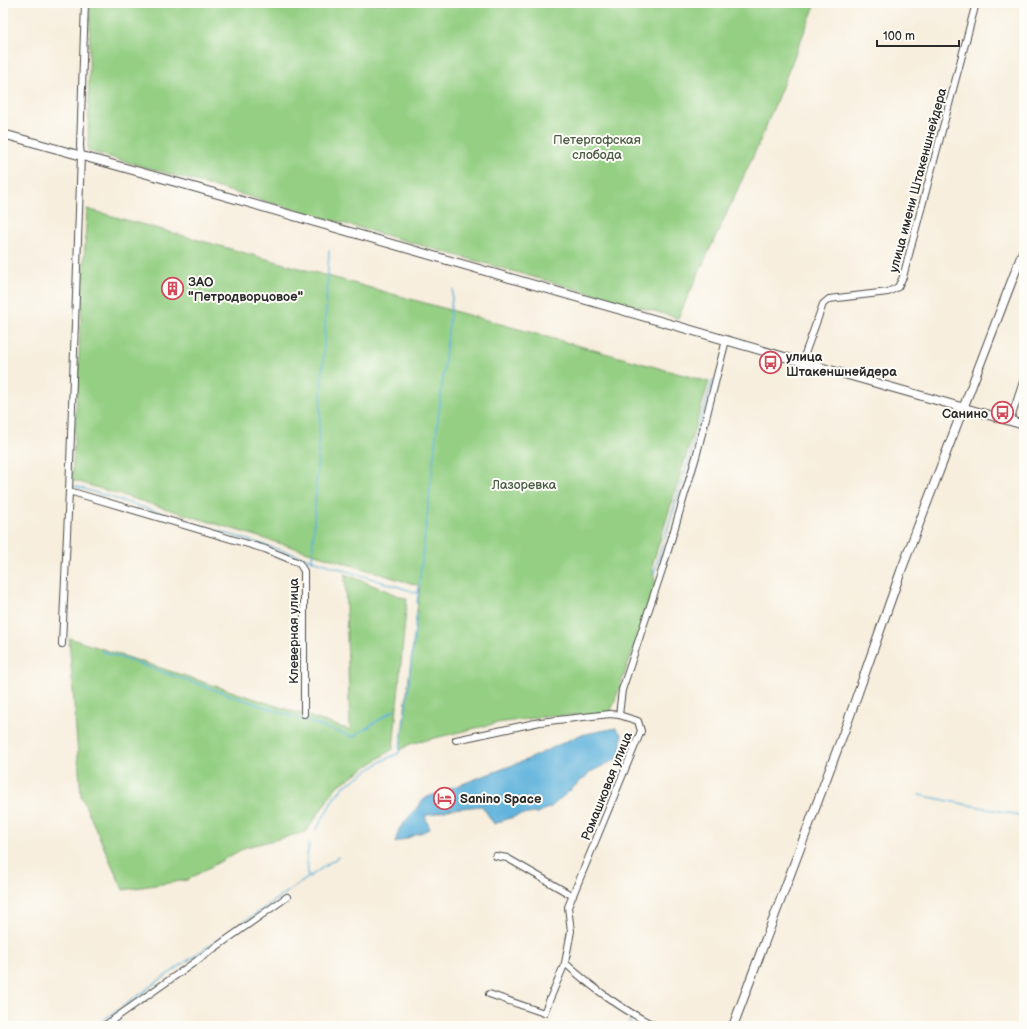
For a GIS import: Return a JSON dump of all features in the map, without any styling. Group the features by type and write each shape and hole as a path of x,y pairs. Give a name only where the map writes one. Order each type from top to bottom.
{"street":[{"path":"62,644 69,491 85,3"},
{"name":"улица имени Штакеншнейдера","path":"802,362 823,304 829,299 888,292 898,287 903,277 976,3"},
{"path":"3,134 1024,424"},
{"path":"733,1026 848,721 901,571 1024,249"},
{"path":"619,715 622,690 663,567 696,457 726,340"},
{"path":"1010,421 1024,379"},
{"name":"Клеверная улица","path":"69,491 265,549 299,563 304,570 304,714"},
{"name":"Ромашковая улица","path":"456,740 540,722 610,714 619,715 638,721 641,731 568,907 570,931 564,963 544,1013 489,994"},
{"path":"496,856 507,858 573,896"},
{"path":"104,1026 287,897"},
{"path":"564,963 637,1018 656,1026"}],"green space":[{"name":"Петергофская слобода","path":"90,3 816,3 760,141 678,318 88,151"},
{"name":"Лазоревка","path":"87,209 709,382 652,566 656,586 610,714 550,716 497,723 410,744 400,750 420,586 72,480"},
{"path":"345,574 407,599 393,749 336,787 306,832 246,847 187,880 123,890 81,796 69,638 350,730"}],"water":[{"path":"616,728 622,735 621,751 617,759 592,771 551,807 537,813 519,815 494,824 482,806 452,809 425,816 430,829 395,843 399,829 425,798 526,760 580,735"}],"waterway":[{"path":"312,561 329,251"},
{"path":"417,603 453,289"},
{"path":"654,573 713,380"},
{"path":"71,485 418,593"},
{"path":"316,830 334,798 343,787 382,761 399,753 406,709 417,612"},
{"path":"101,651 353,737 394,710"},
{"path":"919,795 1024,816"},
{"path":"308,878 307,855 309,843"},
{"path":"95,1026 338,857"},
{"path":"628,1026 631,1018"}],"place":[{"name":"ЗАО \"Петродворцовое\"","path":"173,288"},
{"name":"улица Штакеншнейдера","path":"771,363"},
{"name":"Санино","path":"1003,413"},
{"name":"Sanino Space","path":"445,798"}]}
